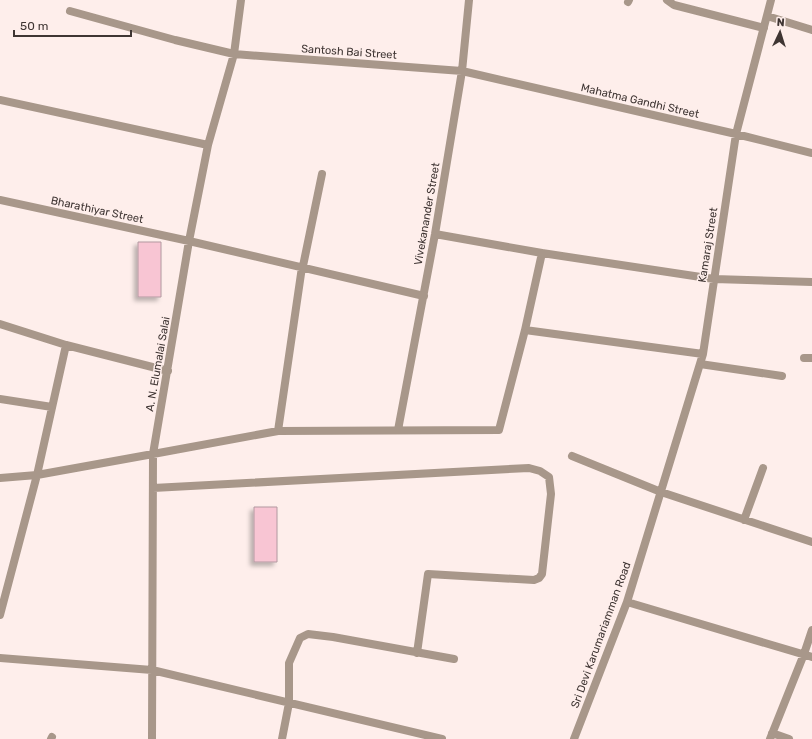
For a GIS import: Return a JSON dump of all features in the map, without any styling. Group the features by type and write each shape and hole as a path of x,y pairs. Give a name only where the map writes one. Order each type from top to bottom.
{"street":[{"name":"A. N. Elumalai Salai","path":"152,739 153,454 189,241 208,145 234,54 241,0"},
{"name":"Vivekanander Street","path":"398,430 424,296 462,71 469,0"},
{"path":"667,0 674,5 764,28"},
{"name":"Kamaraj Street","path":"661,492 703,354 736,134 771,0"},
{"name":"Santosh Bai Street","path":"70,11 175,40 234,54 462,71"},
{"path":"767,16 812,30"},
{"name":"Mahatma Gandhi Street","path":"462,71 812,153"},
{"path":"0,100 208,145"},
{"path":"278,430 302,267 322,174"},
{"name":"Bharathiyar Street","path":"0,200 189,241 424,296"},
{"path":"435,234 714,279 812,282"},
{"path":"0,478 37,474 153,454 278,430 499,430 525,330 542,252"},
{"path":"0,324 66,345 168,371"},
{"path":"525,330 703,354"},
{"path":"0,615 37,474 66,345"},
{"path":"700,364 782,376"},
{"path":"0,399 52,408"},
{"path":"572,456 661,492 812,542"},
{"path":"153,488 529,468 540,471 549,476 552,494 542,574 539,578 534,580 428,574 417,653"},
{"path":"744,520 763,468"},
{"name":"Sri Devi Karumariamman Road","path":"574,739 627,602 661,492"},
{"path":"627,602 808,656"},
{"path":"789,739 771,736 808,656 812,630"},
{"path":"282,739 289,703 289,663 300,638 308,634 333,637 454,659"},
{"path":"0,658 152,670 442,739"}],"building":[{"path":"138,242 161,242 161,297 138,297"},
{"path":"254,507 277,507 277,562 254,562"}]}
